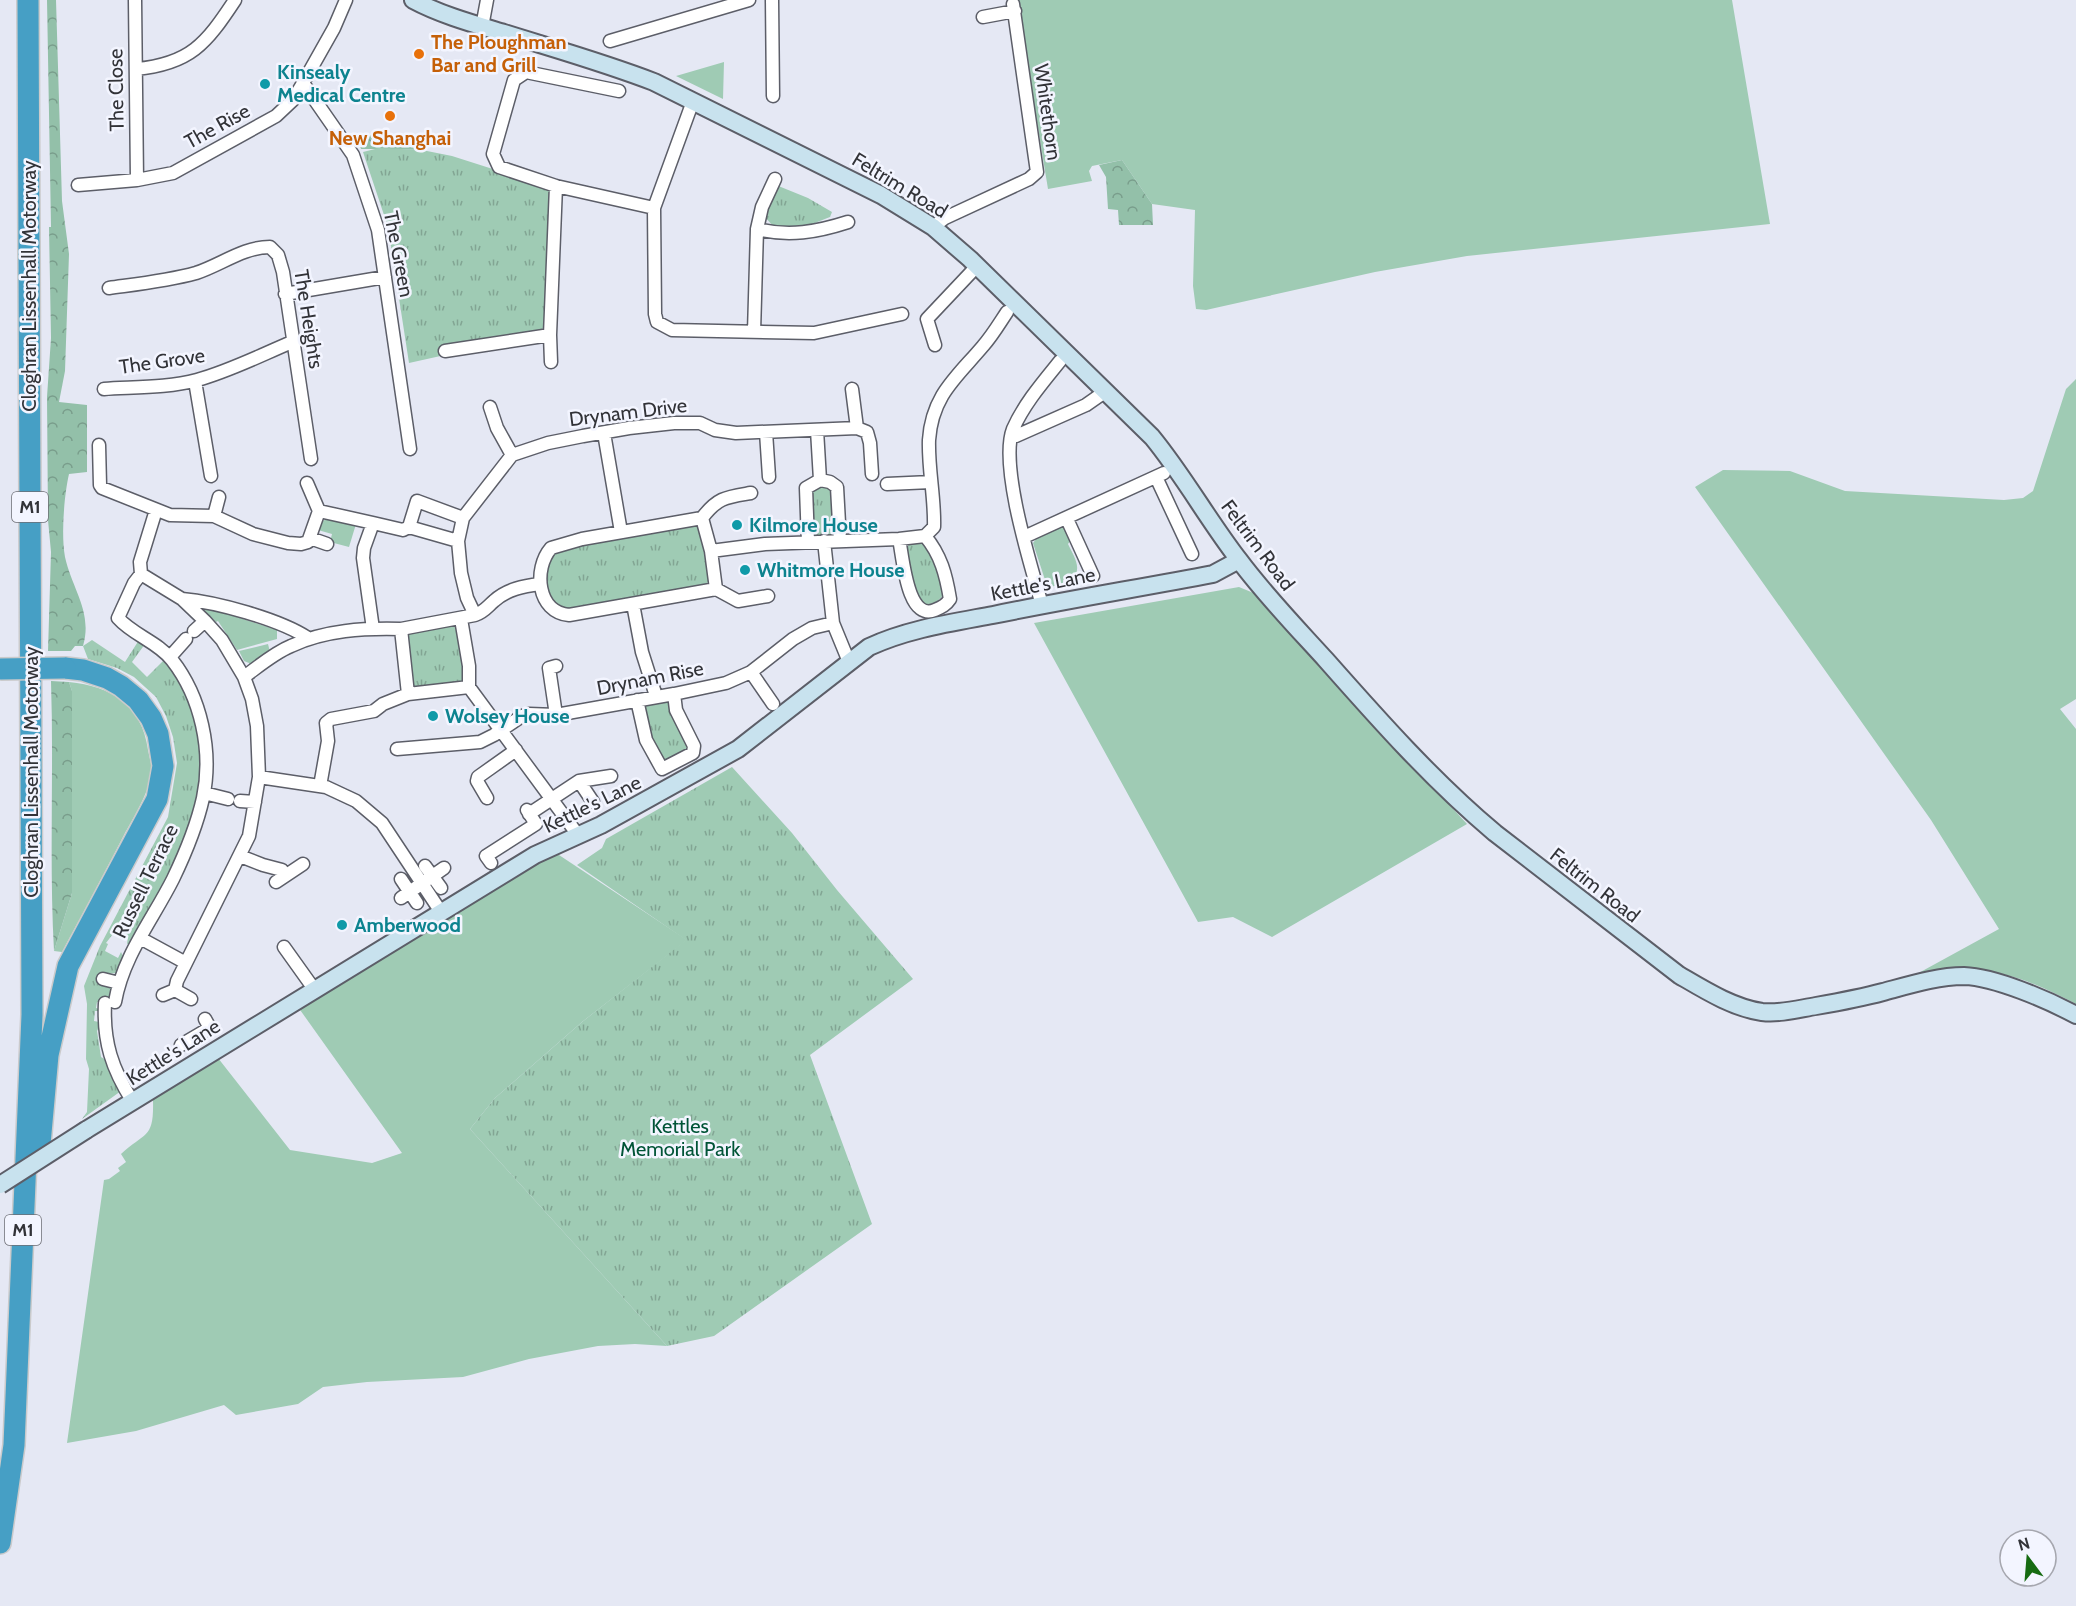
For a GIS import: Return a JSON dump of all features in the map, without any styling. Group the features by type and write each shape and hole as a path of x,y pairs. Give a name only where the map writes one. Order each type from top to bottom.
{"highway":[{"name":"Cloghran Lissenhall Motorway","path":"0,1544 14,1445 33,1015 28,0"},
{"path":"0,669 83,670 122,686 138,700 151,718 158,734 163,766 157,799 68,966 48,1055 14,1445"}],"street":[{"name":"The Close","path":"135,0 137,180"},
{"path":"136,69 161,66 181,58 199,46 213,32 235,0"},
{"name":"The Rise","path":"78,185 137,180 173,173 276,116 293,100 334,28 346,0"},
{"name":"Feltrim Road","path":"413,0 482,27 617,68 654,82 881,195 933,227 977,266 1152,437 1239,560 1343,680 1414,757 1474,815 1679,975 1737,1004 1761,1012 1782,1012 1861,999 1938,979 1965,976 2019,990 2076,1015"},
{"path":"482,27 487,0"},
{"path":"610,41 749,0"},
{"path":"772,0 773,96"},
{"name":"Whitethorn","path":"933,227 945,218 1029,179 1037,172 1014,8 983,17"},
{"path":"619,91 526,72 519,75 513,80 493,154 499,167 556,186 654,208"},
{"name":"The Green","path":"303,83 354,155 378,230 410,449"},
{"path":"693,101 654,208 657,322 672,330 814,333 902,314"},
{"path":"754,332 757,229 762,207 775,179"},
{"path":"550,362 556,186"},
{"path":"757,229 773,233 797,234 823,230 848,222"},
{"name":"The Heights","path":"108,288 188,275 242,252 270,247 278,255 311,459"},
{"path":"934,345 927,319 977,266"},
{"path":"285,294 385,278"},
{"path":"711,551 765,544 925,536 934,527 929,439 938,403 947,386 985,344 1007,312"},
{"path":"445,351 550,335"},
{"name":"The Grove","path":"104,389 195,381 248,362 292,342"},
{"path":"1042,605 1024,537 1010,464 1011,436 1025,408 1060,361"},
{"path":"195,381 211,476"},
{"path":"852,389 857,428 867,432 870,443 872,474"},
{"path":"1011,436 1016,436 1086,405 1106,391"},
{"path":"475,615 463,585 458,541 463,518 512,455 497,428 490,407"},
{"name":"Drynam Drive","path":"512,455 548,443 630,428 674,423 700,423 725,433 857,428"},
{"path":"817,430 820,480"},
{"path":"766,432 769,477"},
{"path":"604,433 621,532"},
{"path":"99,445 102,488 156,510 170,514 214,516 253,534 288,543 308,542 319,512 307,483"},
{"path":"1024,537 1160,475 1192,554"},
{"path":"808,542 806,488 820,480 830,482 837,487 840,541"},
{"path":"887,484 931,483"},
{"path":"752,493 720,499 702,518 582,539 550,548 541,563 540,584 545,599 553,609 569,615 716,589 738,601 768,596"},
{"path":"214,516 219,497"},
{"path":"319,512 403,530 409,526 417,501 463,518"},
{"path":"156,510 140,561 144,576 182,599 205,621 230,652 244,677 252,699 257,726 259,777 249,836 169,993 191,999"},
{"path":"702,518 711,551 716,589"},
{"path":"1067,519 1093,576"},
{"path":"373,523 363,558 373,629"},
{"path":"409,526 458,541"},
{"path":"899,539 908,584 915,605 920,610 931,612 945,606 950,599 942,564 936,550 925,536"},
{"path":"310,537 327,544"},
{"path":"824,541 832,623 849,662"},
{"name":"Kettle's Lane","path":"0,1185 314,989 535,855 602,825 738,749 869,647 891,637 1042,605 1213,574 1239,560"},
{"name":"Russell Terrace","path":"133,1102 110,1060 105,1022 110,1002 129,958 181,860 191,836 204,793 206,765 202,722 187,683 170,657 126,627 118,618 134,583 144,576"},
{"path":"244,677 277,653 308,638 373,629 401,629 462,619 485,611 495,600 511,590 540,584"},
{"path":"182,599 243,612 297,631 308,638"},
{"path":"633,604 642,652 656,696"},
{"path":"462,619 469,666 469,687 578,835"},
{"path":"170,657 205,621"},
{"name":"Drynam Rise","path":"501,729 522,716 530,714 556,715 726,683 751,672 812,628 832,623"},
{"path":"401,629 408,694"},
{"path":"556,666 549,668 556,715"},
{"path":"751,672 773,704"},
{"path":"320,786 328,741 326,723 331,718 374,711 383,704 408,694 469,687"},
{"path":"637,700 646,740 662,769 693,753 694,746 676,710 674,694"},
{"path":"397,749 480,742 501,729"},
{"path":"487,798 477,781 478,777 516,750"},
{"path":"491,863 486,856 536,824 528,812 553,800 579,781 611,776"},
{"path":"259,777 320,786 357,801 382,823 441,888"},
{"path":"579,781 593,802"},
{"path":"204,793 255,802"},
{"path":"240,855 282,870 280,879 303,864"},
{"path":"401,879 409,897 427,875 444,868"},
{"path":"427,875 441,912"},
{"path":"140,938 186,963"},
{"path":"284,947 314,989"},
{"path":"103,979 119,982"},
{"path":"181,1045 210,1028 205,1019"},
{"path":"196,1036 206,1057"}],"green space":[{"path":"47,0 56,0 62,201 69,254 65,371 59,402 87,405 87,472 69,474 64,516 65,557 84,611 85,622 83,646 75,646 71,651 48,651 51,552 48,520 47,397 51,338 49,227 51,227"},
{"path":"1017,0 1732,0 1770,224 1467,256 1375,272 1206,310 1196,309 1193,286 1195,210 1152,204 1122,160 1092,166 1089,171 1092,181 1048,189"},
{"path":"724,62 723,99 676,76"},
{"path":"372,134 400,141 422,150 361,149 360,145"},
{"path":"379,148 422,150 452,156 543,185 551,192 547,324 540,331 445,345 445,355 409,363 388,227 363,152"},
{"path":"1122,160 1152,204 1153,225 1119,225 1118,210 1108,209 1106,177 1099,165"},
{"path":"776,185 808,198 832,212 830,217 802,228 773,226 765,217"},
{"path":"2076,379 2076,699 2060,709 2076,729 2076,1004 2022,980 1994,972 1964,971 1904,981 1999,929 1931,820 1695,487 1723,470 1790,471 1845,491 2004,500 2023,498 2033,491 2066,389"},
{"path":"819,486 828,487 832,494 834,532 830,535 814,535 811,530 810,493"},
{"path":"331,518 356,524 349,547 330,542 332,534 318,530 322,521"},
{"path":"698,524 701,528 711,578 705,586 569,609 554,603 548,588 545,566 547,560 559,548"},
{"path":"1063,527 1070,541 1068,544 1076,560 1077,572 1075,576 1063,580 1063,584 1050,587 1046,583 1033,543 1037,538"},
{"path":"918,540 930,550 941,579 943,595 930,604 919,604 915,596 905,550 911,542"},
{"path":"1239,587 1256,594 1467,824 1272,937 1233,917 1198,922 1034,623"},
{"path":"203,606 277,630 277,639 237,650 218,621 216,622 202,608"},
{"path":"453,625 459,636 462,653 464,670 462,683 418,688 413,685 407,636 410,633"},
{"path":"234,626 244,636 248,645 238,648 229,634"},
{"path":"92,640 125,662 139,640 145,644 132,662 147,677 163,661 174,670 186,691 198,729 201,742 201,774 190,825 181,850 157,897 131,943 127,944 128,937 116,930 106,943 108,944 105,951 118,958 121,952 124,958 117,973 103,974 113,989 112,998 105,997 101,1002 97,1002 96,1008 101,1011 95,1011 94,1021 99,1022 100,1025 97,1031 101,1057 106,1060 121,1091 82,1119 87,1112 89,1069 86,1059 87,1004 84,986 100,946 168,817 177,763 173,737 156,697 134,677 117,668 88,659 83,646"},
{"path":"268,644 270,652 250,666 244,661 239,651"},
{"path":"51,681 69,682 72,691 72,893 54,951 52,884"},
{"path":"69,682 84,684 111,693 131,710 145,734 152,772 141,804 62,952 54,951 72,893 72,691"},
{"path":"666,700 670,702 690,748 668,762 661,760 653,744 645,711 645,705"},
{"name":"Kettles Memorial Park","path":"732,767 792,833 913,979 810,1055 872,1224 714,1336 667,1346 470,1129 495,1098 582,1022 686,940 577,865 602,848 606,839"},
{"path":"556,853 687,940 582,1022 495,1098 470,1129 667,1346 635,1344 598,1346 529,1359 463,1377 367,1382 323,1387 298,1404 236,1415 224,1405 136,1431 67,1443 104,1180 120,1171 118,1168 126,1162 121,1154 147,1133 152,1122 153,1100 218,1058 290,1150 372,1163 402,1153 298,1007"}],"place":[{"name":"The Ploughman Bar and Grill","path":"419,54"},
{"name":"Kinsealy Medical Centre","path":"265,84"},
{"name":"New Shanghai","path":"390,116"},
{"name":"Kilmore House","path":"737,525"},
{"name":"Whitmore House","path":"745,570"},
{"name":"Wolsey House","path":"433,716"},
{"name":"Amberwood","path":"342,925"}]}
